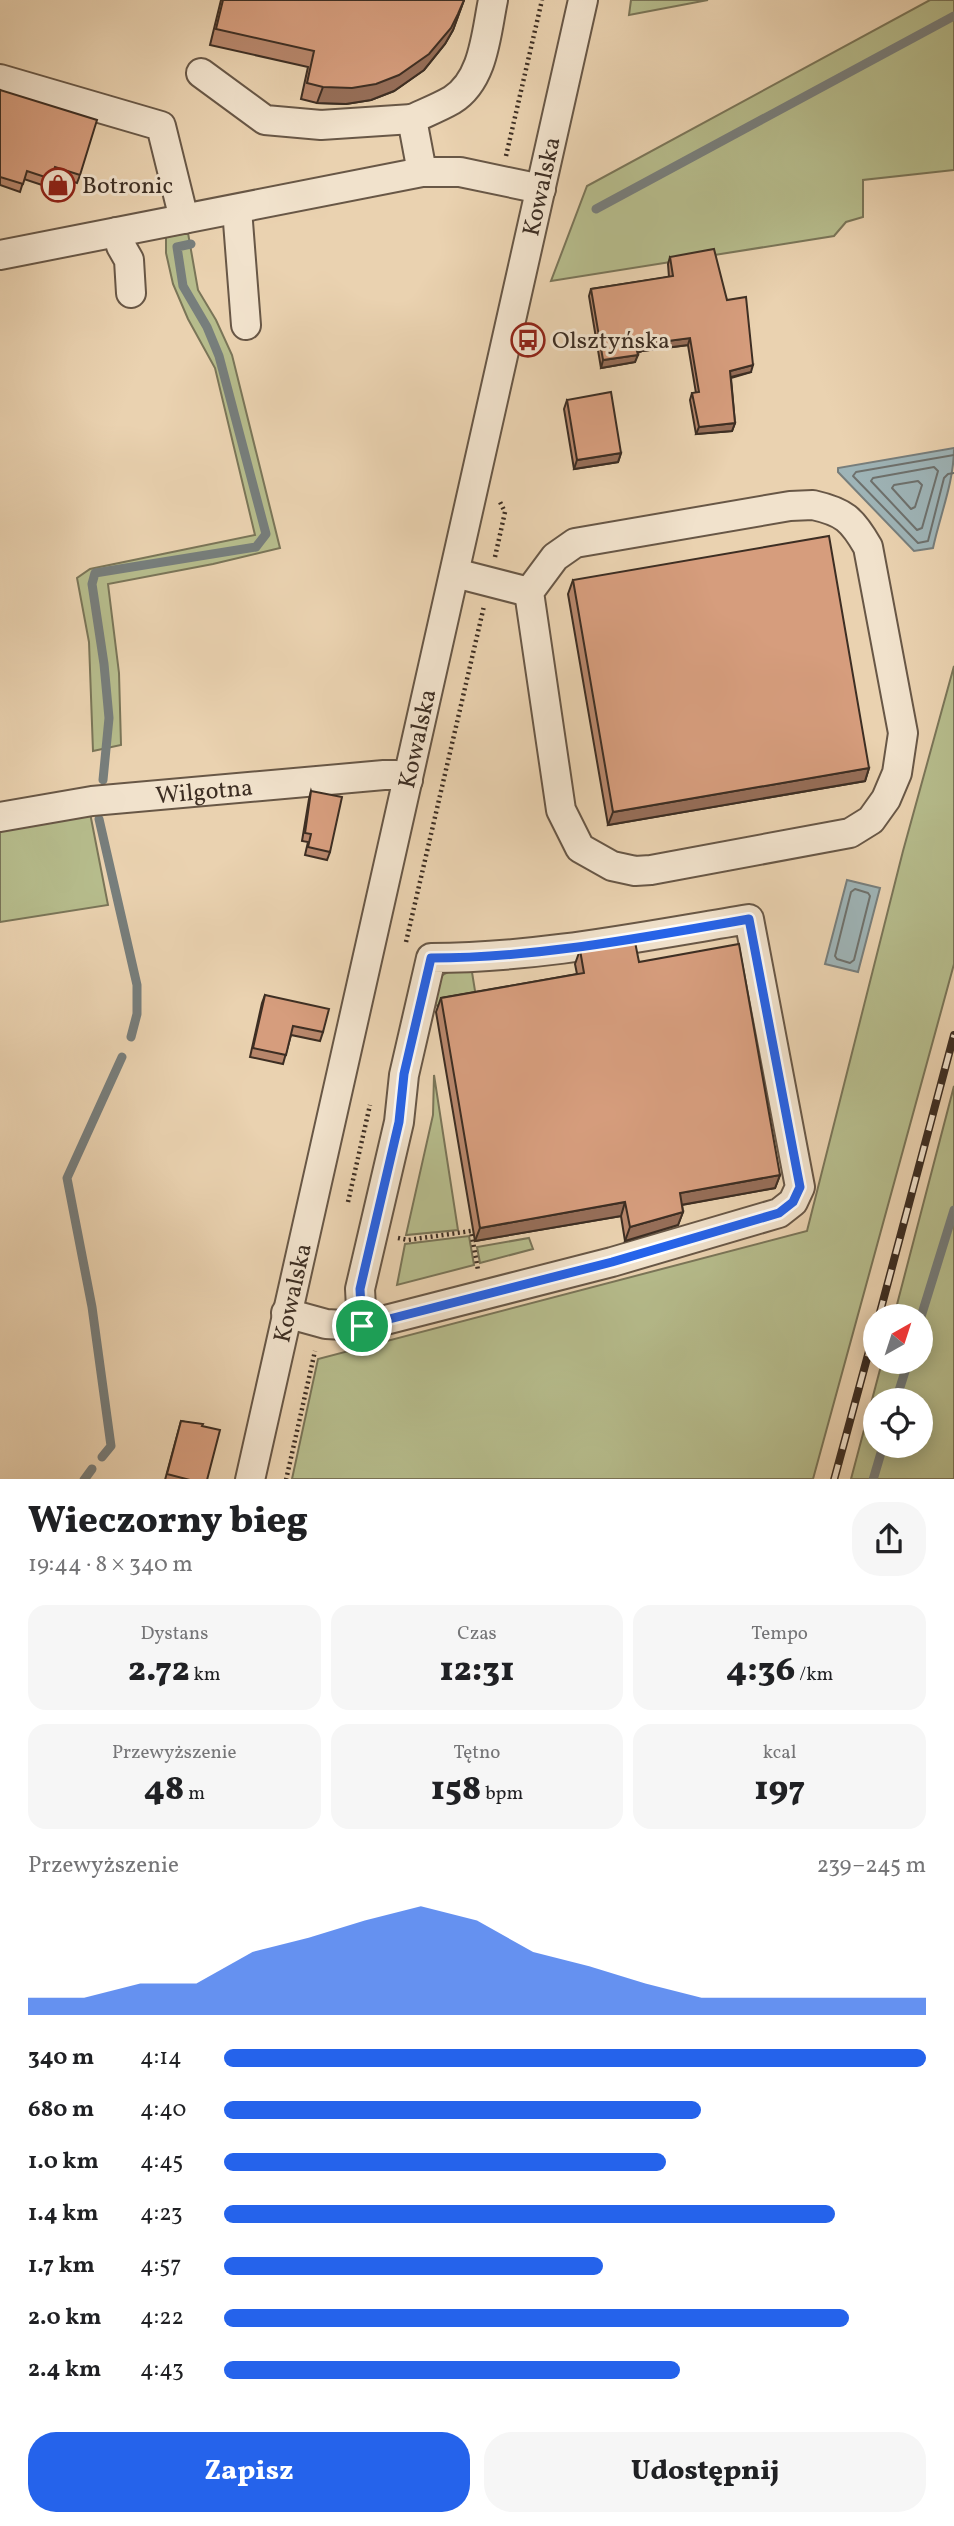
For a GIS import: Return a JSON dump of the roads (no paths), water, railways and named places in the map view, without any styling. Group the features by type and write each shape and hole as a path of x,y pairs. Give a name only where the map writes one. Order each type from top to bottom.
{"street":[{"path":"201,74 265,120 321,125 412,119 453,99 470,83 477,69 493,0"},
{"name":"Kowalska","path":"250,1479 583,0"},
{"path":"0,79 161,126 184,219"},
{"path":"412,119 422,172"},
{"path":"0,255 119,239 184,219 422,172 460,172 541,189"},
{"path":"237,209 246,325"},
{"path":"813,505 837,511 857,528 868,547 903,733 897,773 886,799 871,820 850,833 651,870 635,871 612,866 580,848 561,810 529,592 555,558 575,543 790,506 813,505"},
{"path":"455,573 529,592"},
{"name":"Wilgotna","path":"0,817 92,801 384,775 396,775 408,780"},
{"path":"286,1313 326,1324 362,1326 612,1262 779,1213 793,1202 800,1187 749,919 568,949 481,958 431,958 404,1074 399,1122 360,1289 362,1326"}],"water":[{"path":"954,448 949,486 933,548 914,551 838,472 838,468"},
{"path":"847,880 880,888 858,972 825,964"}],"waterway":[{"path":"596,209 954,16"},
{"path":"103,780 109,718 92,584 95,573 256,547 266,534 219,356 207,327 183,286 177,247 191,244"},
{"path":"99,819 137,985 137,1014 131,1037"},
{"path":"102,1457 111,1446 92,1307 67,1178 122,1057"},
{"path":"925,1304 954,1210"},
{"path":"900,1388 904,1374"},
{"path":"873,1479 879,1458"},
{"path":"85,1479 92,1469"}],"railway":[{"path":"882,1304 954,1035"},
{"path":"834,1479 863,1373"}],"place":[{"name":"Botronic","path":"58,185"},
{"name":"Olsztyńska","path":"528,340"}]}
